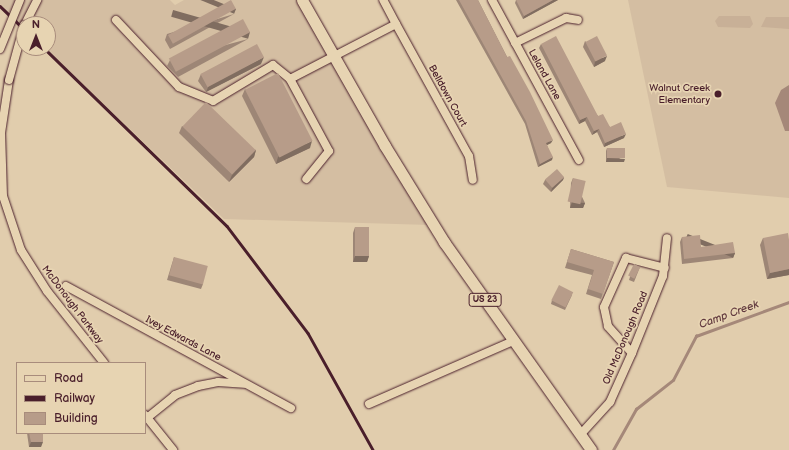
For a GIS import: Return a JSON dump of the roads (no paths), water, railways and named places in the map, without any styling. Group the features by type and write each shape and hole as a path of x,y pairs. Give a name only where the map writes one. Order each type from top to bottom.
{"main road":[{"name":"US 23","path":"302,0 335,56 384,146 513,341 591,450"}],"street":[{"path":"0,49 20,0"},
{"name":"McDonough Parkway","path":"28,16 36,0"},
{"name":"Belldown Court","path":"383,0 469,156 473,180"},
{"name":"Leland Lane","path":"492,0 579,160"},
{"path":"515,43 566,18 578,20"},
{"path":"116,20 179,87 213,101 273,65 290,79 329,151 306,179"},
{"path":"290,79 396,24"},
{"name":"McDonough Parkway","path":"16,52 8,80 1,133 1,194 21,250 31,266 103,362"},
{"name":"Old McDonough Road","path":"580,435 610,402 632,353 665,268 667,238"},
{"path":"632,353 608,326 603,316 604,307 626,258 665,268"},
{"name":"Ivey Edwards Lane","path":"66,286 291,408"},
{"path":"369,404 513,341"},
{"path":"172,450 146,416 175,395 198,386 218,382 247,385"}],"waterway":[{"name":"Camp Creek","path":"613,450 636,409 673,380 696,336 789,302"}],"railway":[{"path":"0,6 16,21"},
{"path":"52,56 227,226 308,333 373,450"}],"place":[{"name":"Walnut Creek Elementary","path":"718,94"}]}
